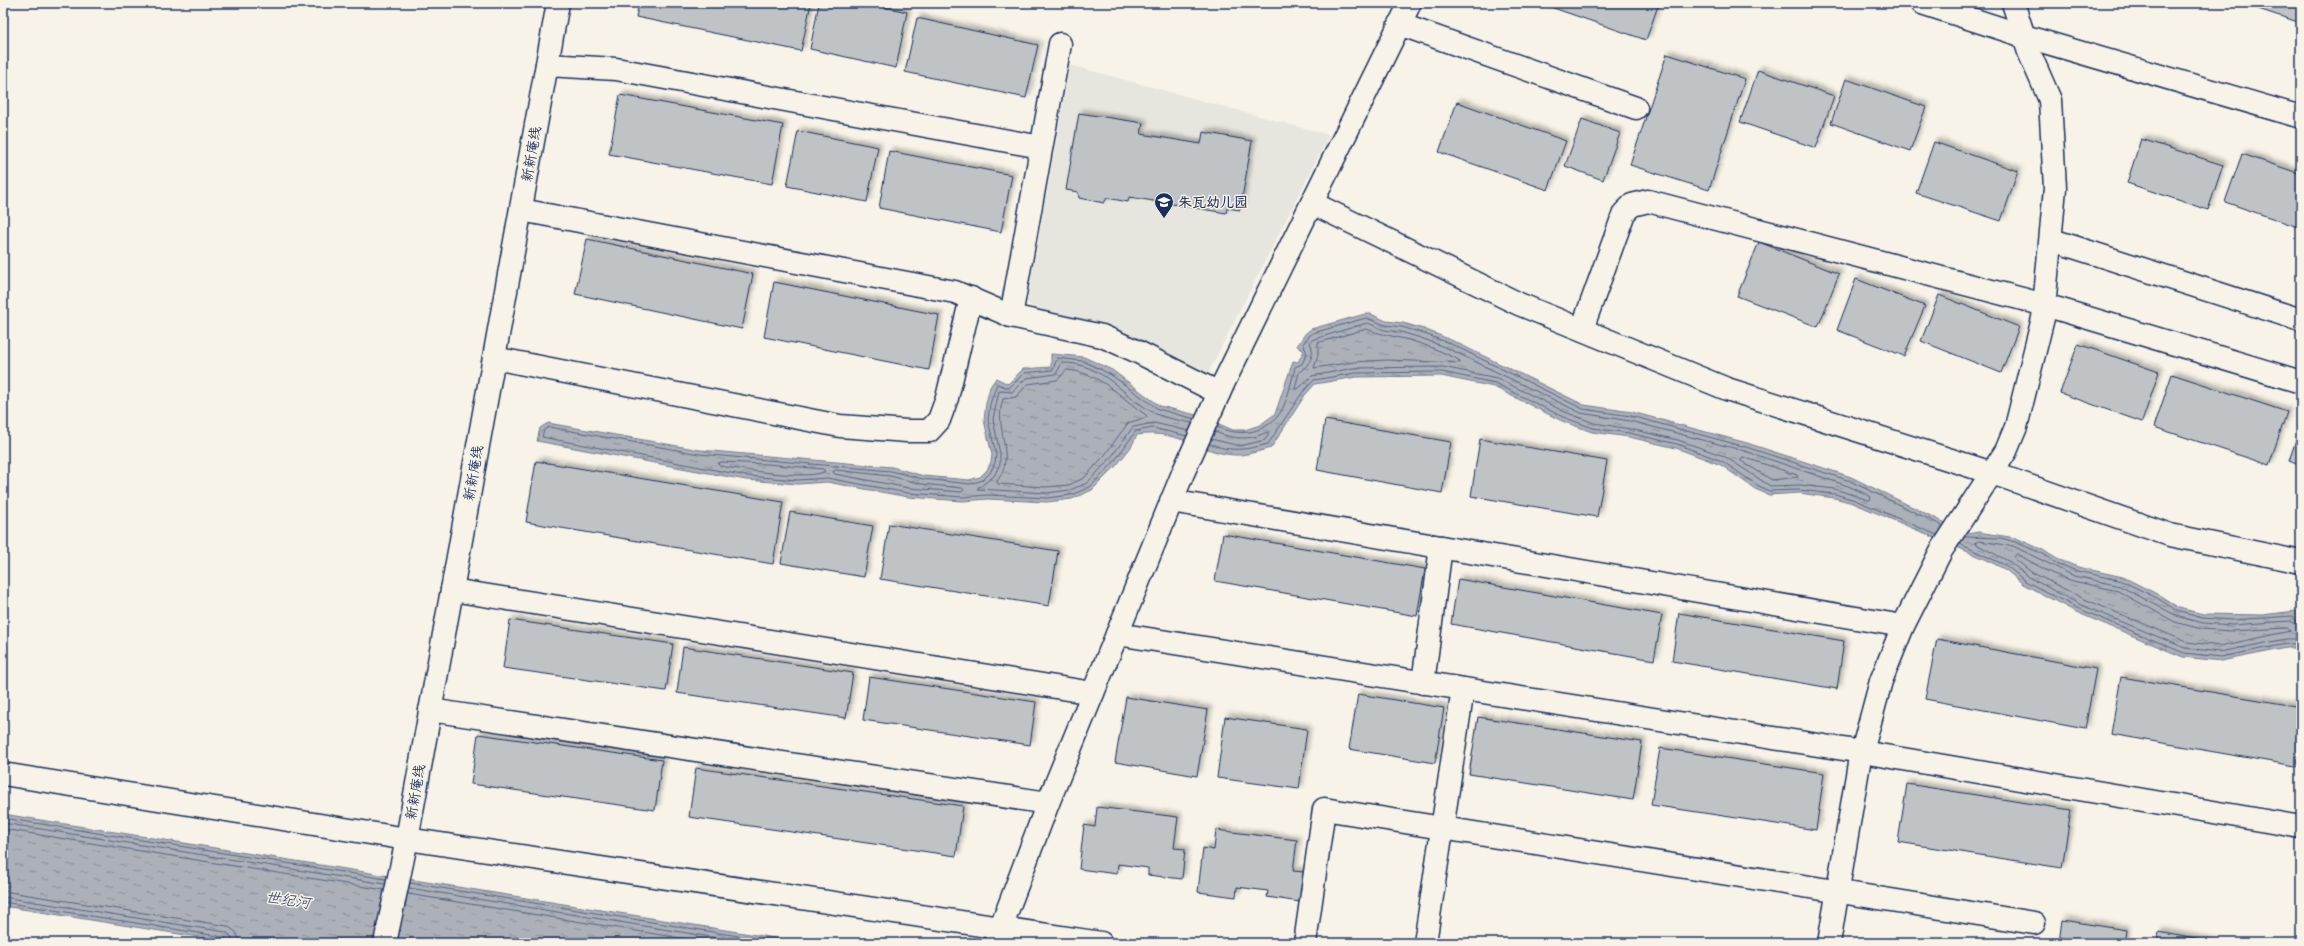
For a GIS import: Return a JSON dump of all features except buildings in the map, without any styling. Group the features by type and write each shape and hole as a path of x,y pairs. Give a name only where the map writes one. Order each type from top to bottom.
{"street":[{"name":"新新庵线","path":"385,943 405,846 558,3"},
{"path":"998,935 1048,803 1171,501 1219,393 1410,3"},
{"path":"1922,3 2024,36 2301,117"},
{"path":"1829,943 1862,752 1881,681 1903,626 1941,551 2006,452 2016,427 2045,305 2052,240 2055,188 2050,100 2024,36 2013,3"},
{"path":"1399,24 1636,108"},
{"path":"1011,316 1060,44"},
{"path":"547,65 616,69 1041,147"},
{"path":"1582,329 1624,213 1632,205 1639,201 1648,201 2045,305 2301,382"},
{"path":"1312,203 1519,304 1726,389 1992,473 2170,535 2301,562"},
{"path":"521,210 955,292 1011,316 1102,336 1136,351 1219,393"},
{"path":"2052,240 2301,320"},
{"path":"494,358 840,426 907,431 929,430 939,420 947,398 971,298"},
{"path":"1171,501 1903,626"},
{"path":"1423,683 1441,547"},
{"path":"452,590 1093,693"},
{"path":"1117,634 1862,752 2301,827"},
{"path":"1425,943 1463,689"},
{"path":"430,710 1048,803"},
{"path":"3,774 405,846 998,935 1102,943"},
{"path":"1305,943 1324,809 2034,923"}],"shaded area":[{"name":"朱瓦幼儿园","path":"1070,65 1329,135 1207,375 1130,335 1039,311 1027,303"}],"water":[{"path":"1365,314 1371,314 1386,321 1403,323 1424,329 1451,340 1584,405 1632,412 1747,443 1851,477 1968,534 1978,532 2016,538 2043,550 2057,559 2078,567 2123,577 2159,595 2179,608 2203,614 2262,615 2296,611 2301,617 2301,648 2287,648 2221,661 2183,657 2076,612 2023,584 2006,570 1985,559 1853,503 1834,498 1799,493 1769,495 1755,489 1721,465 1676,448 1629,437 1592,432 1562,421 1494,387 1441,376 1356,377 1315,384 1305,395 1271,448 1249,454 1241,455 1216,452 1166,435 1137,435 1131,447 1116,466 1092,490 1072,499 1047,502 988,499 963,501 908,497 827,482 798,484 746,480 537,441 540,428 548,423 700,450 892,467 924,476 969,480 980,477 987,470 991,462 992,455 984,420 990,387 996,378 1008,384 1023,369 1051,367 1051,354 1084,357 1112,370 1160,406 1200,416 1233,430 1245,430 1260,425 1275,414 1293,361 1298,362 1304,351 1297,346 1305,334 1311,329"},
{"name":"世纪河","path":"3,814 806,943 236,943 3,906"}],"place":[{"name":"朱瓦幼儿园","path":"1164,219"}]}
